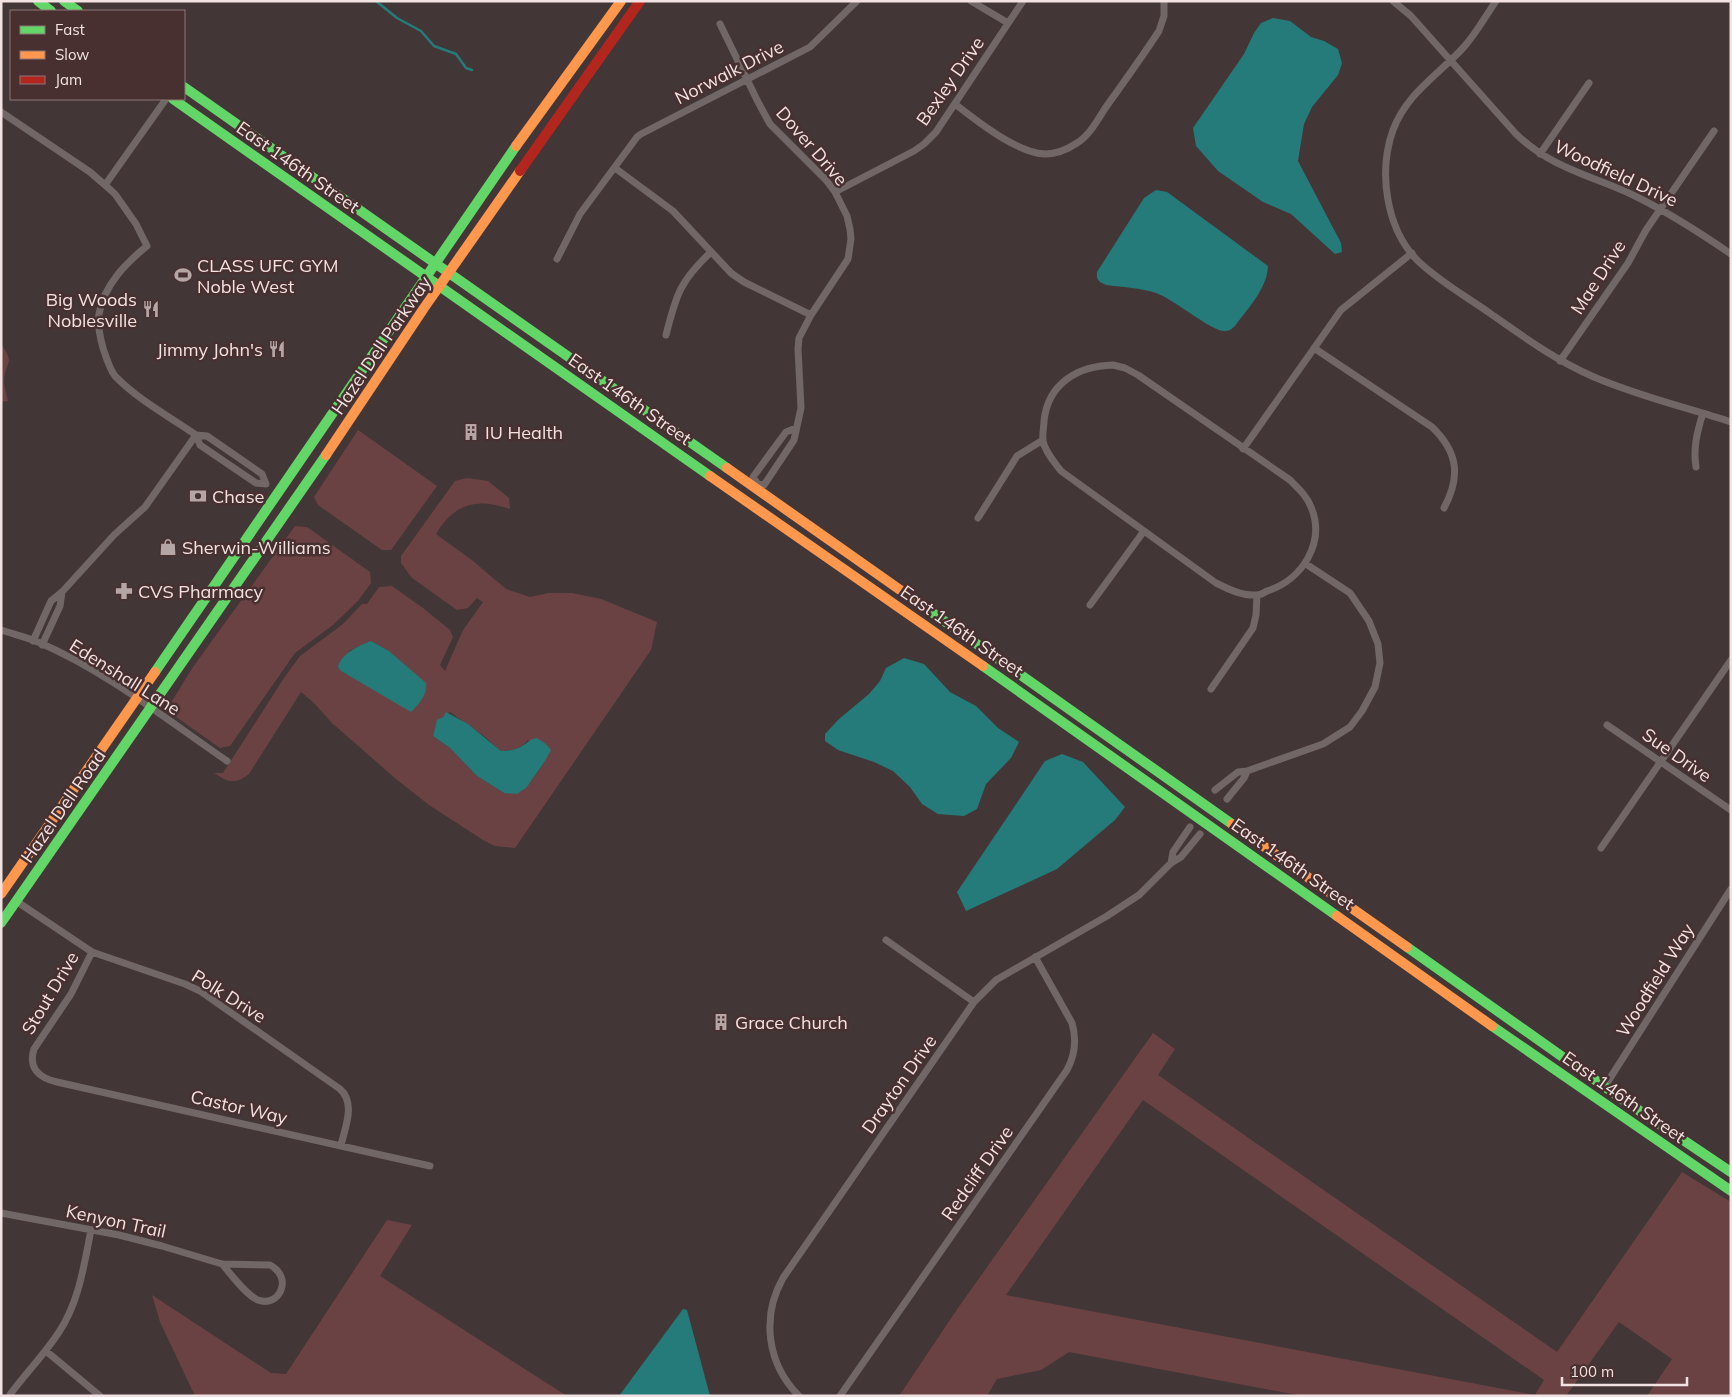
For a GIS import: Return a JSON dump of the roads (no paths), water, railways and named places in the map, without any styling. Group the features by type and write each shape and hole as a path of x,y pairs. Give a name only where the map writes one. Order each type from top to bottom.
{"main road":[{"path":"38,1 50,10"},
{"path":"64,1 77,10"},
{"name":"Hazel Dell Parkway","path":"137,699 511,153 621,1"},
{"name":"Hazel Dell Parkway","path":"151,708 308,483 440,286 640,1"},
{"name":"East 146th Street","path":"185,88 755,485 1605,1086 1731,1172"},
{"name":"East 146th Street","path":"174,100 1731,1191"},
{"name":"Hazel Dell Road","path":"1,894 137,699"},
{"name":"Hazel Dell Road","path":"1,923 151,708"}],"street":[{"name":"Norwalk Drive","path":"557,260 580,214 637,137 810,47 857,1"},
{"path":"972,1 1008,23"},
{"name":"Bexley Drive","path":"836,192 914,151 936,132 1023,1"},
{"path":"955,104 1021,147 1044,154 1067,149 1078,143 1093,126 1159,31 1164,16 1164,1"},
{"name":"Woodfield Drive","path":"1393,1 1411,16 1516,134 1540,154 1553,163 1660,209 1731,254"},
{"path":"1496,1 1467,44 1418,90 1402,111 1393,130 1387,154 1386,184 1391,211 1400,234 1412,253 1436,276 1560,361 1622,388 1731,422"},
{"name":"Dover Drive","path":"720,24 770,124 821,174 836,192 847,216 850,229 850,250 843,267 811,315 799,338 800,408 794,440 764,485 755,485"},
{"path":"1540,154 1589,83"},
{"path":"105,184 165,100"},
{"path":"1,112 105,184 115,194 136,224 147,246 116,277 104,299 99,314 99,330 106,359 114,374 133,391 196,435 207,436 254,468 262,474 266,484 256,484 200,445 196,435"},
{"name":"Mae Drive","path":"1560,361 1628,263 1635,248 1660,209 1714,131"},
{"path":"615,168 673,210 731,273 744,282 811,315"},
{"path":"666,335 680,288 689,274 711,252"},
{"path":"1243,449 1341,310 1412,253"},
{"path":"1314,348 1432,427 1444,439 1454,458 1451,496 1444,508"},
{"path":"1113,365 1138,374 1290,480 1298,488 1308,502 1314,518 1315,535 1306,564 1292,579 1283,585 1257,595 1237,592 1216,583 1061,471 1047,450 1043,440 1045,415 1050,400 1057,387 1067,379 1087,368 1113,365"},
{"path":"1696,468 1695,441 1703,413"},
{"name":"Dover Drive","path":"746,500 755,485 753,477 786,432 796,428"},
{"path":"33,641 52,601 114,535 145,507 196,435"},
{"path":"978,518 1017,456 1043,440"},
{"path":"1090,605 1144,532"},
{"path":"1215,790 1238,772 1247,772 1323,744 1350,727 1362,711 1375,687 1380,663 1378,644 1369,621 1350,593 1306,564"},
{"path":"42,645 60,606 62,592"},
{"path":"1211,689 1253,628 1257,595"},
{"name":"Edenshall Lane","path":"1,630 33,641 81,664 151,708 226,761"},
{"path":"1601,848 1731,660"},
{"name":"Sue Drive","path":"1607,725 1731,810"},
{"path":"1227,799 1247,772"},
{"name":"Drayton Drive","path":"1171,863 1174,852 1190,827"},
{"name":"Drayton Drive","path":"799,1396 783,1376 772,1351 770,1317 777,1289 788,1270 974,1002 996,980 1139,895 1171,863 1181,857 1200,834"},
{"name":"Woodfield Way","path":"1605,1086 1731,889"},
{"name":"Polk Drive","path":"16,901 92,952 200,991 340,1089 346,1096 349,1106 341,1145"},
{"path":"886,940 974,1002"},
{"name":"Stout Drive","path":"41,1077 37,1074 33,1065 32,1056 34,1049 71,994 92,952"},
{"name":"Redcliff Drive","path":"840,1396 1071,1063 1075,1045 1075,1033 1072,1023 1036,957"},
{"name":"Castor Way","path":"41,1077 430,1166"},
{"name":"Kenyon Trail","path":"1,1213 162,1246 222,1264 270,1264 281,1274 283,1284 281,1290 273,1299 258,1300 222,1264"},
{"path":"8,1396 60,1332 80,1284 91,1230"},
{"path":"46,1351 100,1396"}],"water":[{"path":"1273,18 1290,21 1311,37 1324,41 1338,49 1342,63 1338,75 1312,107 1304,124 1298,161 1341,243 1342,252 1335,254 1291,214 1263,202 1218,171 1196,146 1193,128 1244,54 1261,23"},
{"path":"1156,190 1167,192 1268,266 1261,290 1235,326 1230,330 1219,330 1211,326 1164,296 1138,289 1106,285 1098,279 1097,272 1144,198"},
{"path":"371,641 389,651 426,683 424,695 411,712 341,671 338,667 347,654"},
{"path":"904,658 924,664 950,692 976,706 998,728 1019,742 1011,758 986,784 977,809 964,816 938,814 922,804 910,787 893,771 874,762 838,750 825,741 825,734 839,719 869,694 880,681 886,668"},
{"path":"446,712 468,724 501,751 517,748 537,738 551,750 527,787 517,794 504,793 477,776 450,748 433,736 437,720 443,717"},
{"path":"1062,754 1083,762 1125,807 1115,820 1057,869 966,911 957,892 1045,761"},
{"path":"683,1309 687,1310 710,1396 619,1396"}],"waterway":[{"path":"376,1 397,18 421,31 434,46 456,54 466,68 472,70"}],"place":[{"name":"CLASS UFC GYM Noble West","path":"183,275"},
{"name":"Big Woods Noblesville","path":"151,309"},
{"name":"Jimmy John's","path":"277,349"},
{"name":"IU Health","path":"471,432"},
{"name":"Chase","path":"198,496"},
{"name":"Sherwin-Williams","path":"168,547"},
{"name":"CVS Pharmacy","path":"124,591"},
{"name":"Grace Church","path":"721,1022"}]}
